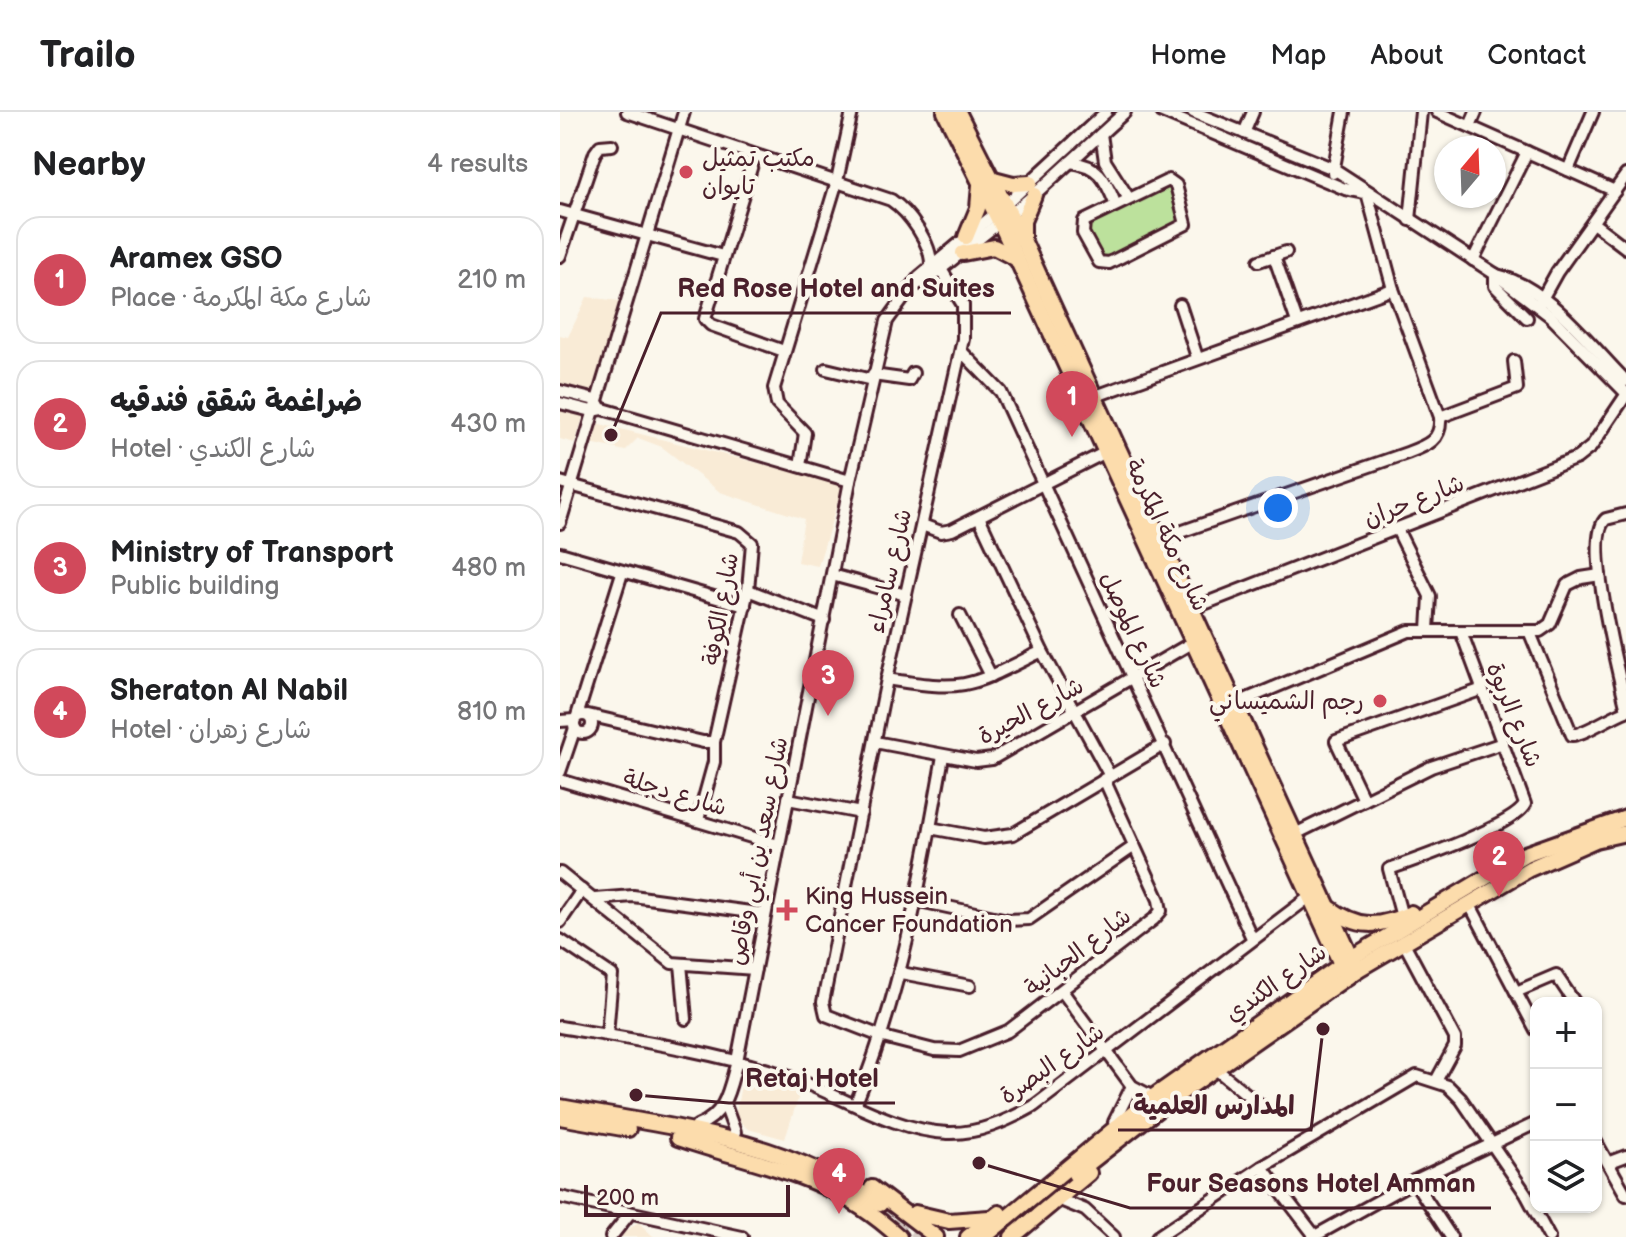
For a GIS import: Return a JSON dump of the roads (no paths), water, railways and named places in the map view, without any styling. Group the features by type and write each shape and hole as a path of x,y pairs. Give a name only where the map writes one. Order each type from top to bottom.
{"main road":[{"name":"شارع مكة المكرمة","path":"945,112 1002,215 1015,258 1308,898 1349,967"},
{"name":"شارع مكة المكرمة","path":"958,112 985,181"},
{"path":"966,237 985,181 1032,189 1023,221 1023,240"},
{"name":"شارع مكة المكرمة","path":"1002,215 1023,240 1328,907 1349,967"},
{"path":"963,253 994,247 1015,258"},
{"name":"شارع الكندي","path":"984,1237 1157,1102 1455,893 1548,844 1626,818"},
{"name":"شارع الكندي","path":"998,1237 1157,1102 1217,1070 1349,967 1403,941 1543,863 1595,840 1626,833"},
{"path":"1543,863 1566,860 1626,842"},
{"path":"1328,907 1362,925 1375,926 1455,893"},
{"path":"968,1237 1114,1122 1157,1102"},
{"path":"1015,1235 1130,1139 1157,1102"},
{"path":"560,1107 786,1154 832,1174 879,1207"},
{"path":"560,1117 679,1133 816,1180 853,1201 895,1235"},
{"path":"679,1133 697,1126 735,1132 817,1158 899,1206 936,1237"},
{"path":"899,1206 942,1220 966,1221 997,1216"}],"street":[{"path":"627,112 896,202 938,264"},
{"path":"560,523 565,483 597,407 684,112"},
{"path":"803,466 803,429 777,404 774,396 784,351 837,181 852,112"},
{"path":"1002,215 1032,189 1106,112"},
{"path":"1032,189 1070,162 1125,112"},
{"path":"1162,112 1331,183 1367,193"},
{"path":"1193,112 1334,169 1540,304 1626,381"},
{"path":"1244,133 1253,112"},
{"path":"1331,183 1344,112"},
{"path":"1410,220 1421,112"},
{"path":"1437,112 1615,191"},
{"path":"1470,126 1476,112"},
{"path":"1568,170 1593,112"},
{"path":"1101,134 1105,161 1128,197"},
{"path":"560,256 598,148 612,145"},
{"path":"1473,260 1527,152"},
{"path":"755,155 705,319 711,325 784,351"},
{"path":"1070,162 1087,164 1102,175 1115,203"},
{"path":"1540,304 1550,282 1626,175"},
{"path":"1172,181 1187,216 1186,224 1109,263 1099,262 1089,247 1082,223 1115,203 1161,182 1172,181"},
{"path":"1160,539 1429,445 1437,436 1440,417 1393,289 1367,193"},
{"path":"560,211 723,256"},
{"name":"شارع سعد بن أبي وقاص","path":"725,1104 737,1061 850,478 887,321 915,285 966,237 1002,215"},
{"name":"شارع سعد بن أبي وقاص","path":"938,264 963,253 1002,215"},
{"path":"1593,223 1626,248"},
{"path":"1259,261 1286,252"},
{"path":"1274,256 1297,322"},
{"name":"شارع سامراء","path":"883,1037 831,1019 823,1009 887,679 961,351 963,305 938,264"},
{"path":"1495,274 1527,289 1626,394"},
{"path":"1495,274 1497,289 1527,318"},
{"path":"1527,289 1550,282"},
{"path":"1093,397 1197,357 1393,289"},
{"path":"1180,305 1197,357"},
{"name":"شارع الموصل","path":"961,351 1001,392 1252,938"},
{"path":"1440,417 1513,391 1519,385 1514,361"},
{"path":"826,369 909,380 913,373"},
{"path":"560,391 597,407 850,478"},
{"name":"شارع حران","path":"1191,609 1577,458 1591,447 1626,394"},
{"path":"560,403 597,407"},
{"path":"922,525 946,532 1104,453"},
{"name":"شارع الكوفة","path":"565,483 745,535 754,548 745,606 714,742 714,762 698,820"},
{"path":"1530,633 1572,735 1581,734 1626,708 1600,575 1598,528 1612,515 1626,514"},
{"name":"شارع الحبانية","path":"883,1037 934,1050 959,1051 1008,1031 1161,911 1107,778 1042,651 979,517"},
{"path":"1397,529 1430,596 1428,630"},
{"path":"560,553 745,606"},
{"path":"560,772 567,749 581,723 583,695 622,573"},
{"path":"832,575 906,595"},
{"path":"1235,704 1409,631 1530,633 1550,624 1567,585 1581,578 1600,575"},
{"path":"748,590 824,620"},
{"path":"960,615 991,676"},
{"name":"شارع الربوة","path":"1402,917 1389,869 1481,832 1524,809 1525,797 1480,690 1462,634"},
{"name":"شارع الحيرة","path":"875,742 976,761 992,759 1193,642"},
{"path":"887,679 956,687 972,685 1042,651"},
{"path":"1364,800 1336,741 1480,690"},
{"path":"560,721 622,722 714,742"},
{"path":"560,728 581,723"},
{"path":"1293,835 1431,767 1503,743"},
{"path":"930,828 959,835 1000,838 1023,829 1165,744"},
{"path":"856,1103 883,1037 901,973 943,756"},
{"name":"شارع دجلة","path":"560,780 778,845"},
{"path":"788,799 861,813"},
{"path":"915,900 1008,920 1029,919 1133,847"},
{"path":"560,873 595,899 650,948 681,964 755,969"},
{"path":"560,922 582,890"},
{"path":"595,899 633,896 765,914"},
{"name":"شارع البصرة","path":"560,1027 737,1061 916,1128 945,1133 972,1131 1008,1120 1034,1106 1308,898"},
{"path":"1469,903 1530,1019"},
{"path":"560,940 612,975 607,1035"},
{"path":"1403,941 1455,1038 1455,1046 1436,1081"},
{"path":"681,964 686,1019"},
{"path":"901,973 970,986"},
{"path":"1516,992 1556,975 1571,997"},
{"path":"1062,991 1132,1086 1157,1102"},
{"path":"1217,1070 1260,1105"},
{"path":"1157,1237 1262,1167 1417,1076 1436,1081 1461,1099 1526,1194 1549,1237"},
{"path":"1114,1122 1132,1086"},
{"path":"697,1126 711,1119 725,1104"},
{"path":"725,1104 726,1116 735,1132"},
{"path":"1262,1167 1314,1236 1414,1181 1530,1126"},
{"path":"1602,1151 1626,1195"},
{"path":"1610,1162 1626,1156"},
{"path":"1414,1181 1451,1237"},
{"path":"560,1197 694,1232 742,1237"},
{"path":"1058,1199 1085,1210 1114,1237"},
{"path":"611,1237 625,1212"}],"tunnel":[{"path":"880,1204 923,1237"}],"place":[{"name":"مكتب تمثيل تايوان","path":"686,172"},
{"name":"Red Rose Hotel and Suites","path":"611,435"},
{"name":"Aramex GSO","path":"1072,437"},
{"name":"رجم الشميساني","path":"1380,701"},
{"name":"Ministry of Transport","path":"828,716"},
{"name":"ضراغمة شقق فندقيه","path":"1499,897"},
{"name":"King Hussein Cancer Foundation","path":"787,910"},
{"name":"المدارس العلمية","path":"1323,1029"},
{"name":"Retaj Hotel","path":"636,1095"},
{"name":"Four Seasons Hotel Amman","path":"979,1163"},
{"name":"Sheraton Al Nabil","path":"839,1214"}]}
